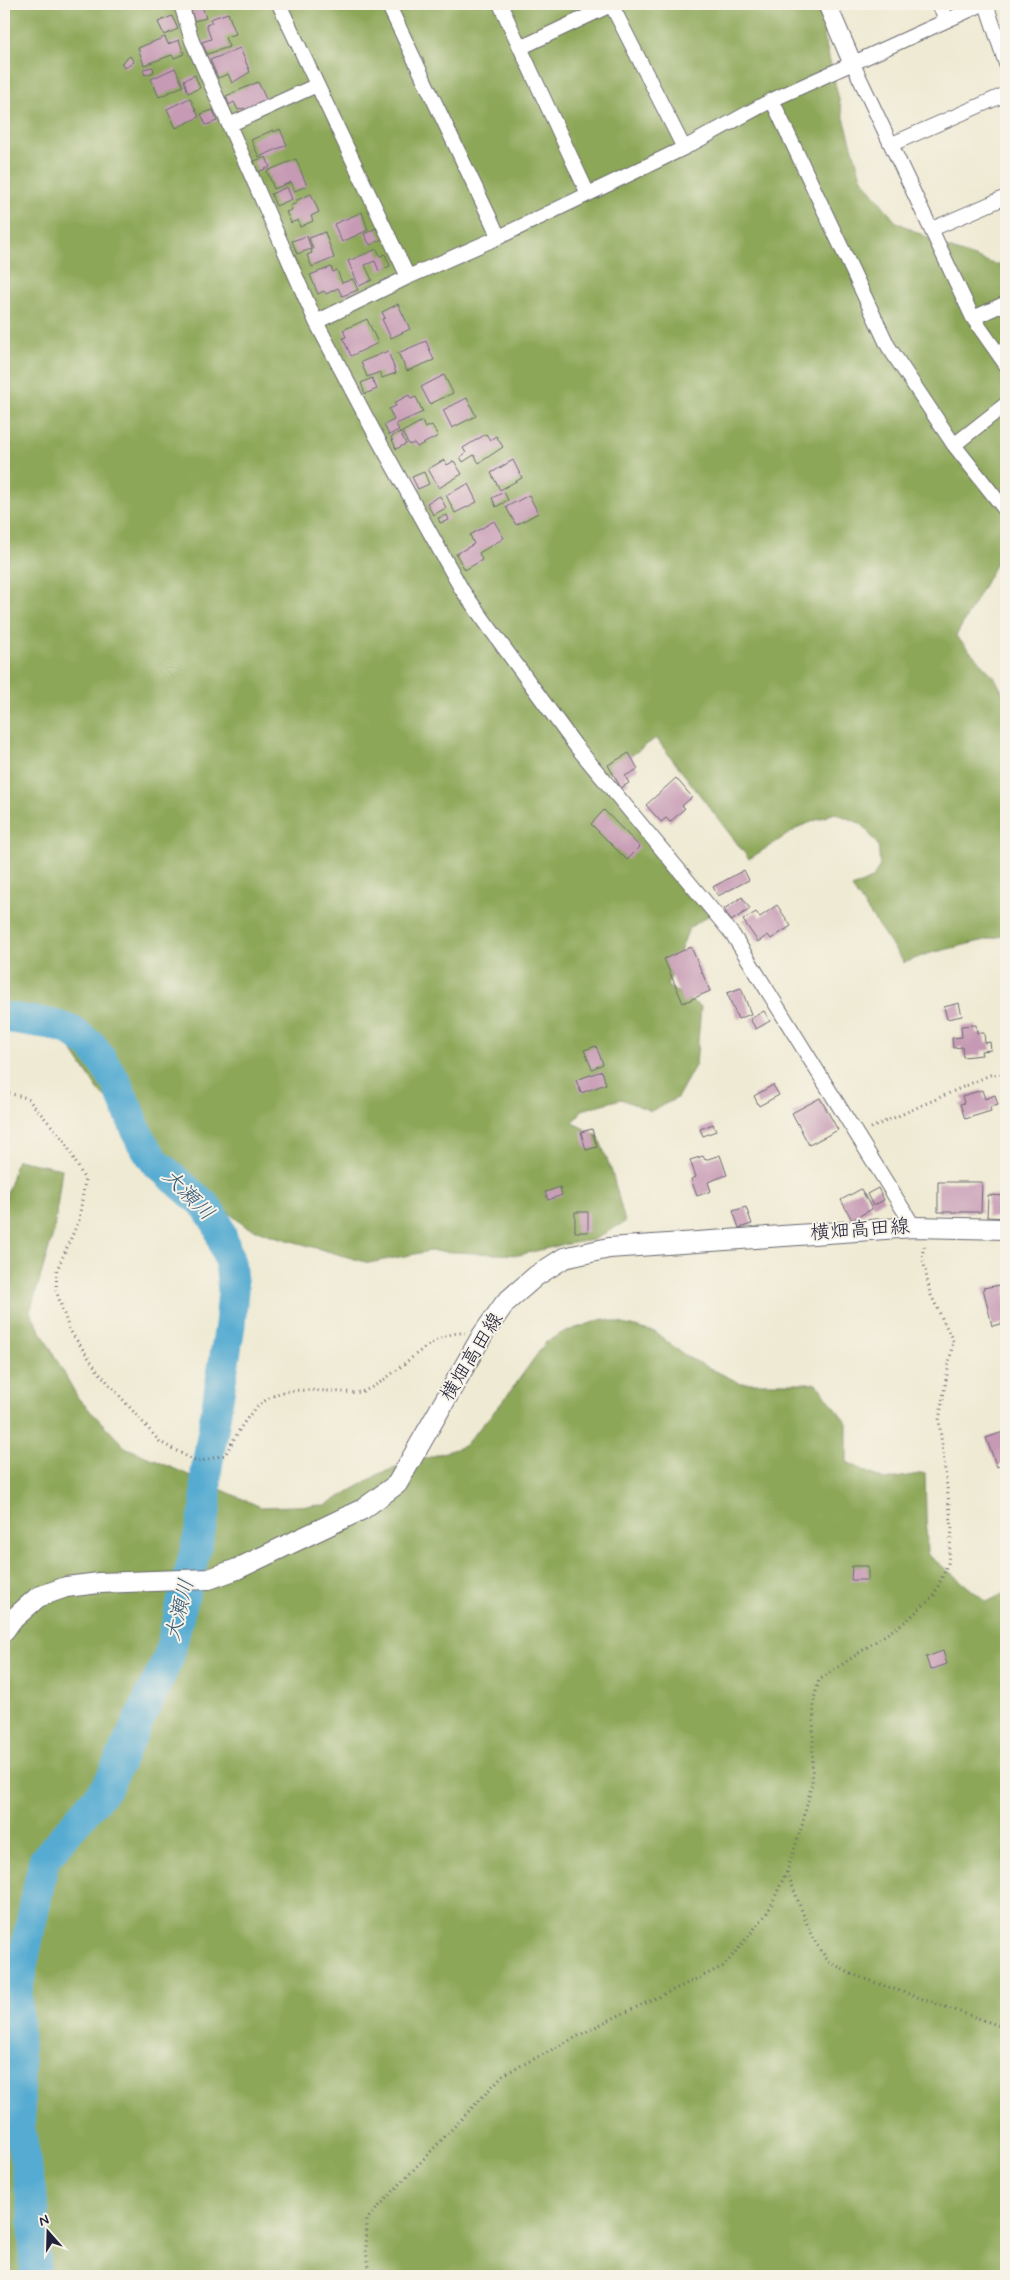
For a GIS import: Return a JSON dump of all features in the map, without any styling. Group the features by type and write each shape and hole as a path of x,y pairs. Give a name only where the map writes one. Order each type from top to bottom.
{"main road":[{"name":"横畑高田線","path":"4,1631 11,1621 38,1597 66,1586 209,1579 238,1569 362,1509 397,1484 483,1334 505,1304 536,1276 564,1258 609,1248 921,1226 1006,1229"}],"street":[{"path":"182,4 192,41 316,322 374,432 462,590 575,745 733,935 819,1070 856,1135 921,1226"},
{"path":"279,4 408,277"},
{"path":"388,4 499,237"},
{"path":"500,4 522,47 588,194"},
{"path":"522,47 611,4 684,148"},
{"path":"827,4 852,62 973,318 1006,365"},
{"path":"939,4 946,19"},
{"path":"316,322 684,148 772,100 946,19 984,4 1006,64"},
{"path":"229,125 317,85"},
{"path":"892,144 1006,94"},
{"path":"772,100 888,346 954,445 1006,511"},
{"path":"932,229 1006,197"},
{"path":"973,318 1006,303"},
{"path":"954,445 1006,404"}],"path":[{"path":"856,1135 990,1075 1006,1074"},
{"path":"4,1092 27,1098 64,1140 85,1180 79,1220 57,1270 56,1290 68,1329 97,1370 160,1442 196,1462 225,1454 252,1410 276,1394 304,1391 360,1392 386,1380 422,1349 454,1332 483,1334"},
{"path":"371,2276 366,2252 367,2218 503,2075 605,2022 724,1966 768,1912 787,1871 802,1826 812,1783 814,1699 819,1680 906,1621 934,1596 948,1563 952,1529 939,1420 953,1341 930,1293 922,1255 921,1226"},
{"path":"787,1871 812,1937 828,1961 852,1974 1006,2028"}],"green space":[{"path":"4,4 833,4 824,36 840,104 861,177 895,221 946,247 994,264 1006,264 1006,545 956,636 995,678 1006,699 1006,935 927,954 904,963 852,888 873,878 880,865 878,845 862,824 835,813 801,826 749,859 656,738 604,775 711,914 689,928 667,986 701,1007 696,1064 677,1098 651,1111 621,1099 582,1110 573,1123 598,1136 612,1172 625,1222 593,1240 519,1255 430,1251 369,1263 245,1226 155,1152 98,1090 48,1014 4,1005"},
{"path":"1006,1097 1006,1202 999,1135"},
{"path":"17,1160 62,1169 54,1231 30,1312 78,1398 125,1447 261,1507 326,1505 381,1473 464,1446 504,1400 546,1342 564,1332 603,1319 655,1332 687,1357 740,1383 816,1383 847,1423 847,1462 884,1480 925,1473 927,1554 987,1602 1006,1592 1006,2276 4,2276 4,1203"}],"building":[{"path":"202,6 206,18 194,21 191,10"},
{"path":"228,13 236,34 225,37 229,47 207,54 202,42 211,39 206,25 212,23 210,19"},
{"path":"172,16 178,29 164,35 158,22"},
{"path":"165,37 168,44 179,40 184,54 174,58 172,55 144,65 138,48"},
{"path":"240,48 250,72 232,83 228,74 218,78 210,60"},
{"path":"130,56 134,62 125,68 121,63"},
{"path":"153,67 154,72 145,75 143,69"},
{"path":"175,68 183,86 159,97 151,79"},
{"path":"195,75 200,88 188,93 184,80"},
{"path":"258,82 267,101 245,110 244,108 238,110 234,102 229,105 226,96"},
{"path":"190,98 199,117 176,128 167,109"},
{"path":"213,110 217,121 206,125 201,114"},
{"path":"280,129 287,145 259,157 251,140 273,130 274,132"},
{"path":"266,157 270,167 258,172 254,161"},
{"path":"296,159 307,186 294,191 291,182 274,189 267,171"},
{"path":"287,187 292,199 276,206 271,194"},
{"path":"311,194 319,212 311,216 313,221 300,227 298,220 291,223 286,212 292,210 290,206 297,203 295,201"},
{"path":"362,212 368,230 342,242 334,224"},
{"path":"376,228 382,239 370,245 364,234"},
{"path":"325,232 334,258 312,267 307,255 312,253 311,250 313,249 309,238"},
{"path":"307,236 311,249 297,254 292,241"},
{"path":"377,249 380,256 385,254 390,266 379,271 375,261 365,265 372,280 359,286 348,261"},
{"path":"331,267 333,272 337,270 342,283 353,279 358,290 342,296 338,288 326,294 324,291 318,294 310,275"},
{"path":"398,304 410,329 391,338 382,319 385,318 382,312"},
{"path":"367,319 378,343 351,356 343,338 346,337 343,330"},
{"path":"426,341 434,360 407,371 398,353"},
{"path":"388,351 396,373 382,378 380,372 367,377 361,362"},
{"path":"444,375 453,393 430,404 421,387"},
{"path":"372,378 377,389 365,394 361,383"},
{"path":"409,395 411,399 416,397 423,412 396,424 399,430 389,435 384,425 394,420 389,409 396,406 394,403"},
{"path":"467,398 476,416 452,428 443,410"},
{"path":"422,421 425,428 432,425 438,436 417,447 414,443 409,445 402,432"},
{"path":"400,432 406,444 396,449 391,437"},
{"path":"486,434 490,440 496,436 503,447 479,463 474,455 463,462 460,457 466,453 463,448"},
{"path":"444,460 447,465 454,461 462,474 439,488 428,469"},
{"path":"513,460 522,478 500,490 491,473"},
{"path":"424,472 429,484 418,489 412,477"},
{"path":"468,484 477,502 455,513 446,495"},
{"path":"504,492 508,500 496,507 492,498"},
{"path":"529,495 538,513 516,525 506,507"},
{"path":"440,496 446,508 433,515 427,503"},
{"path":"447,515 449,520 440,523 438,518"},
{"path":"494,521 504,538 479,553 482,560 465,570 456,554 474,544 470,535"},
{"path":"629,753 638,769 625,776 629,783 621,788 608,765"},
{"path":"676,778 692,797 682,806 685,808 670,822 666,818 661,822 646,805"},
{"path":"604,810 640,847 627,860 591,824"},
{"path":"744,870 749,880 718,896 713,887"},
{"path":"742,897 750,909 731,921 724,909"},
{"path":"777,905 791,926 771,939 768,935 758,942 743,920 756,912 760,917"},
{"path":"691,947 710,991 683,1003 664,959"},
{"path":"741,988 751,1014 738,1019 727,993"},
{"path":"959,1003 962,1016 947,1019 944,1007"},
{"path":"764,1011 770,1021 756,1029 750,1019"},
{"path":"976,1025 977,1033 984,1033 985,1043 990,1042 991,1050 981,1051 982,1055 963,1057 962,1047 953,1048 952,1038 962,1037 961,1026"},
{"path":"596,1046 603,1064 592,1069 584,1050"},
{"path":"602,1071 606,1084 581,1093 576,1080"},
{"path":"773,1085 779,1095 759,1106 754,1096"},
{"path":"982,1090 985,1099 995,1095 998,1105 990,1107 991,1111 965,1119 960,1104 964,1103 962,1096"},
{"path":"820,1098 838,1130 809,1145 792,1113"},
{"path":"713,1124 716,1131 703,1136 700,1129"},
{"path":"592,1129 597,1147 586,1150 581,1132"},
{"path":"720,1155 727,1175 708,1182 711,1191 697,1196 691,1179 696,1177 690,1160 703,1156 705,1160"},
{"path":"938,1182 982,1182 981,1212 938,1212"},
{"path":"560,1187 562,1195 548,1200 545,1192"},
{"path":"878,1188 884,1200 873,1206 867,1194"},
{"path":"861,1189 872,1209 852,1220 841,1200"},
{"path":"988,1195 1006,1196 1006,1218 987,1217"},
{"path":"746,1207 752,1224 739,1228 733,1211"},
{"path":"575,1212 588,1212 588,1232 575,1232"},
{"path":"1006,1284 1006,1323 992,1326 983,1288"},
{"path":"1006,1431 1006,1463 997,1467 986,1438"},
{"path":"852,1566 868,1566 868,1580 851,1580"},
{"path":"943,1651 947,1664 930,1670 926,1657"}],"waterway":[{"name":"大瀬川","path":"4,1017 51,1024 70,1030 93,1047 116,1082 141,1141 156,1163 206,1206 218,1225 230,1263 233,1290 230,1325 206,1473 206,1507 168,1659 108,1785 44,1860 17,1991 20,2129 34,2212 35,2276"}]}
